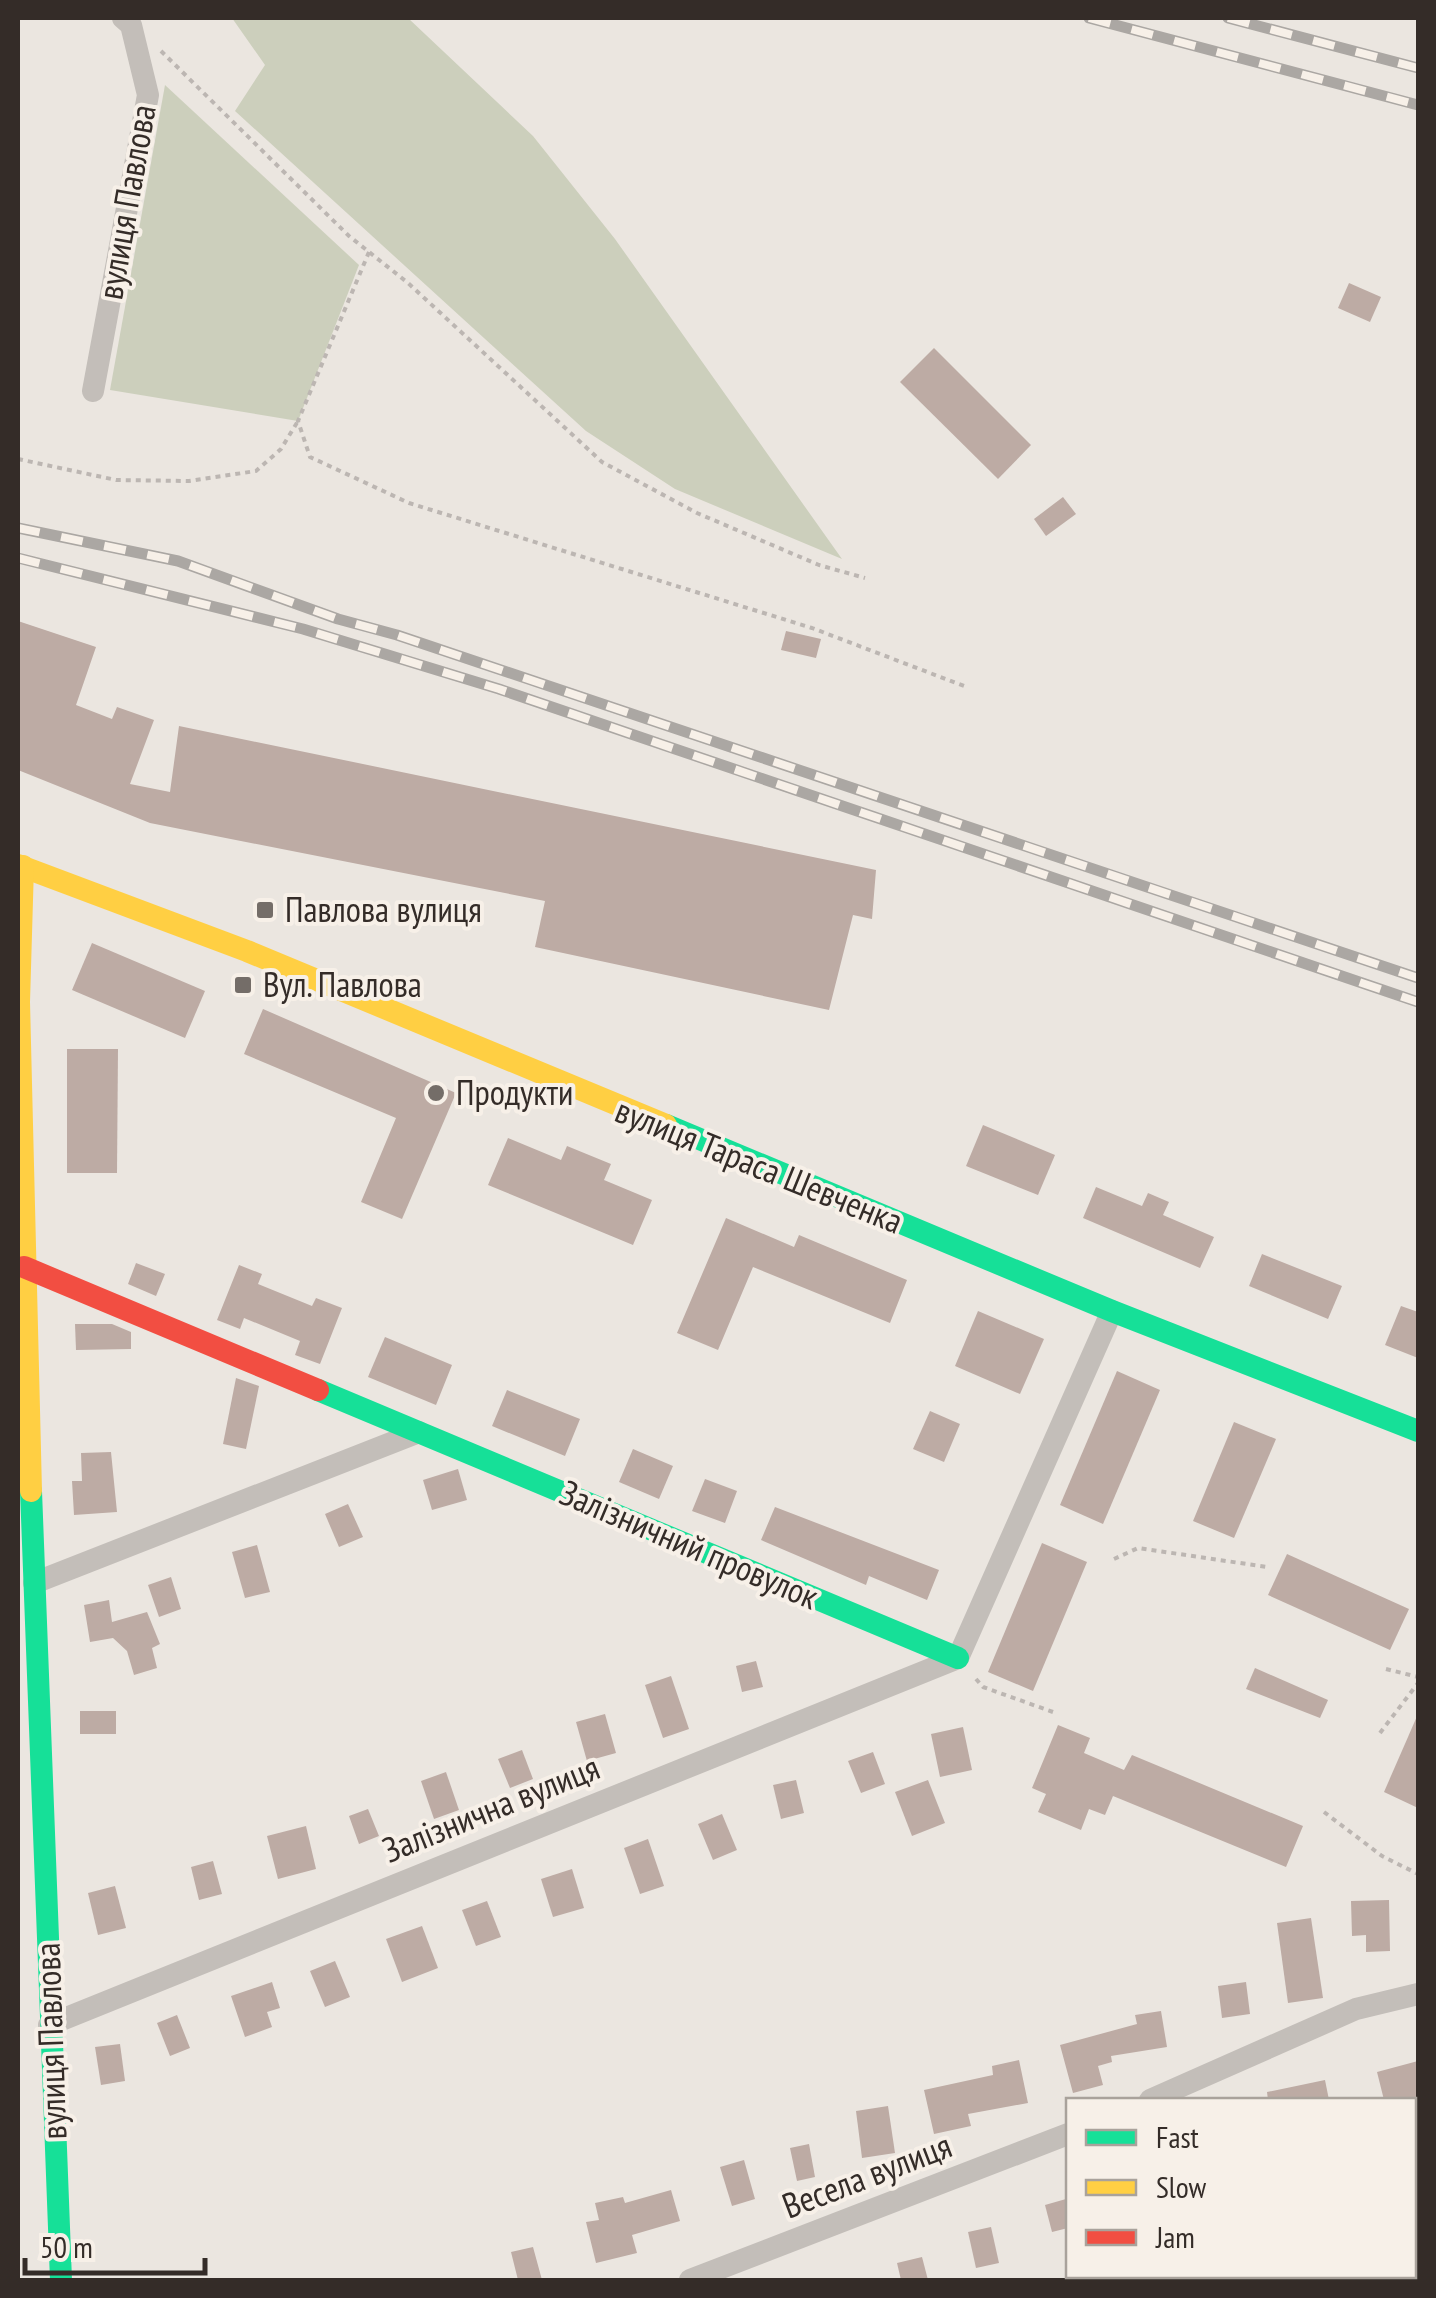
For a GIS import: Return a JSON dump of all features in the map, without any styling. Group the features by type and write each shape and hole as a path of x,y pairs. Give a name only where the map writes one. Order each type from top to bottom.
{"street":[{"name":"вулиця Павлова","path":"93,391 148,94 127,21"},
{"name":"вулиця Павлова","path":"20,866 18,1002 24,1267 20,1322 61,2280"},
{"name":"вулиця Тараса Шевченка","path":"20,866 247,950 1112,1312 1418,1431"},
{"name":"Залізничний провулок","path":"24,1267 958,1658"},
{"path":"958,1658 1112,1312"},
{"path":"34,1583 419,1432"},
{"name":"Залізнична вулиця","path":"49,2025 958,1658"},
{"path":"1155,2098 1356,2009 1418,1994"},
{"name":"Весела вулиця","path":"690,2280 1066,2135"}],"path":[{"path":"127,21 369,252 602,462 698,512 819,566 865,578"},
{"path":"18,459 116,480 189,481 256,471 281,449 298,421 369,252"},
{"path":"298,421 310,457 410,503 812,628 964,686"},
{"path":"1114,1559 1138,1548 1267,1567"},
{"path":"958,1658 984,1687 1053,1712"},
{"path":"1380,1733 1418,1680 1386,1669"},
{"path":"1324,1812 1382,1856 1418,1874"}],"green space":[{"path":"232,18 408,18 533,136 615,239 842,559 675,489 586,431 235,111 265,65"},
{"path":"165,85 359,265 298,421 110,390"}],"building":[{"path":"1349,283 1381,297 1370,322 1338,308"},
{"path":"934,348 1031,445 998,479 900,382"},
{"path":"1063,497 1076,514 1046,536 1034,519"},
{"path":"18,621 96,647 76,705 112,719 117,707 154,720 130,784 170,792 179,726 876,870 872,919 853,915 829,1010 535,947 545,901 150,823 18,770"},
{"path":"786,631 821,639 816,658 781,650"},
{"path":"92,943 205,991 185,1038 72,990"},
{"path":"263,1009 456,1093 402,1219 361,1202 396,1118 244,1054"},
{"path":"67,1049 118,1049 117,1173 67,1173"},
{"path":"983,1125 1055,1155 1038,1195 966,1166"},
{"path":"508,1138 561,1160 567,1146 611,1164 604,1180 652,1200 633,1245 488,1185"},
{"path":"1096,1187 1142,1206 1148,1193 1169,1202 1163,1215 1214,1237 1200,1268 1083,1218"},
{"path":"726,1218 794,1247 799,1235 907,1280 890,1323 753,1267 718,1350 677,1333"},
{"path":"1262,1254 1342,1286 1328,1319 1249,1286"},
{"path":"136,1263 165,1274 156,1296 128,1284"},
{"path":"239,1265 262,1274 258,1284 312,1306 316,1298 342,1308 320,1364 295,1355 300,1341 244,1318 240,1329 217,1320"},
{"path":"1401,1306 1418,1312 1418,1358 1385,1345"},
{"path":"978,1311 1044,1339 1020,1394 955,1366"},
{"path":"75,1324 112,1324 131,1332 131,1349 76,1350"},
{"path":"385,1337 452,1365 436,1405 368,1377"},
{"path":"1117,1371 1160,1390 1103,1524 1060,1505"},
{"path":"236,1378 259,1386 246,1449 223,1444"},
{"path":"507,1390 580,1419 565,1456 492,1426"},
{"path":"930,1411 960,1424 944,1462 913,1449"},
{"path":"1234,1422 1276,1439 1234,1538 1193,1521"},
{"path":"633,1449 673,1466 659,1499 619,1482"},
{"path":"111,1452 117,1512 74,1515 72,1481 82,1481 81,1453"},
{"path":"458,1469 467,1500 432,1510 423,1480"},
{"path":"705,1479 737,1491 725,1523 692,1511"},
{"path":"348,1504 363,1537 339,1547 325,1514"},
{"path":"775,1507 939,1570 927,1600 869,1576 866,1585 761,1540"},
{"path":"1042,1543 1087,1562 1033,1691 988,1672"},
{"path":"257,1545 270,1592 245,1598 232,1552"},
{"path":"1287,1554 1409,1609 1390,1650 1268,1595"},
{"path":"171,1577 181,1609 159,1617 148,1585"},
{"path":"109,1600 112,1622 147,1612 160,1644 152,1648 157,1668 134,1675 127,1651 113,1638 90,1642 84,1605"},
{"path":"756,1661 763,1687 742,1692 736,1666"},
{"path":"1255,1668 1328,1700 1320,1718 1246,1689"},
{"path":"671,1676 689,1729 663,1738 645,1685"},
{"path":"80,1711 116,1711 116,1734 80,1734"},
{"path":"605,1714 616,1753 587,1761 576,1722"},
{"path":"1418,1714 1418,1808 1384,1792"},
{"path":"1058,1725 1090,1738 1084,1753 1124,1770 1132,1755 1303,1826 1286,1867 1113,1796 1105,1815 1089,1809 1081,1830 1038,1812 1046,1794 1032,1788"},
{"path":"963,1727 972,1770 940,1777 931,1734"},
{"path":"522,1750 533,1779 510,1788 498,1759"},
{"path":"873,1752 885,1784 861,1793 848,1761"},
{"path":"446,1772 459,1810 434,1819 421,1781"},
{"path":"796,1780 804,1813 781,1819 773,1785"},
{"path":"928,1780 945,1823 912,1836 895,1792"},
{"path":"368,1809 379,1836 359,1844 349,1816"},
{"path":"722,1814 737,1850 713,1860 698,1824"},
{"path":"306,1826 316,1869 278,1879 267,1836"},
{"path":"648,1839 664,1886 640,1894 624,1848"},
{"path":"213,1861 222,1894 199,1900 191,1867"},
{"path":"572,1869 584,1908 553,1917 541,1879"},
{"path":"115,1886 126,1928 98,1935 88,1893"},
{"path":"1389,1900 1390,1951 1366,1952 1366,1935 1352,1936 1351,1901"},
{"path":"487,1901 501,1937 476,1946 462,1910"},
{"path":"1311,1918 1323,1998 1288,2003 1277,1923"},
{"path":"422,1926 438,1968 402,1982 386,1939"},
{"path":"335,1961 350,1997 325,2007 310,1971"},
{"path":"272,1982 280,2008 267,2012 272,2027 245,2037 231,1996"},
{"path":"1246,1982 1250,2014 1222,2018 1218,1986"},
{"path":"1161,2011 1167,2047 1111,2056 1112,2062 1098,2066 1103,2085 1073,2093 1060,2045 1137,2024 1135,2015"},
{"path":"177,2015 190,2048 170,2056 157,2023"},
{"path":"120,2044 125,2081 101,2085 95,2047"},
{"path":"1019,2060 1028,2103 968,2114 971,2126 934,2134 924,2090 993,2075 992,2066"},
{"path":"1418,2061 1418,2100 1384,2098 1377,2072"},
{"path":"1325,2080 1329,2098 1268,2098 1267,2092"},
{"path":"888,2106 895,2153 862,2158 856,2111"},
{"path":"809,2144 815,2177 797,2181 790,2148"},
{"path":"744,2160 755,2199 732,2206 720,2167"},
{"path":"671,2190 680,2221 632,2235 637,2253 596,2263 586,2222 599,2220 595,2203 623,2197 625,2203"},
{"path":"1066,2199 1066,2228 1052,2232 1045,2205"},
{"path":"991,2227 999,2263 976,2268 968,2232"},
{"path":"533,2247 542,2280 518,2280 511,2252"},
{"path":"922,2257 928,2280 901,2280 897,2263"}],"railway":[{"path":"1089,18 1418,105"},
{"path":"1228,18 1418,68"},
{"path":"18,528 178,561 338,619 397,635 1418,978"},
{"path":"18,558 303,629 499,689 1418,1002"}],"traffic: fast":[{"path":"666,1125 1112,1311 1418,1431"},
{"path":"318,1390 958,1658"},
{"path":"31,1491 61,2280"}],"traffic: slow":[{"path":"18,865 247,951 666,1125"},
{"path":"23,866 19,1002 31,1491"}],"traffic: jam":[{"path":"24,1267 318,1390"}],"place":[{"name":"Павлова вулиця","path":"265,910"},
{"name":"Вул. Павлова","path":"243,985"},
{"name":"Продукти","path":"436,1093"}]}
